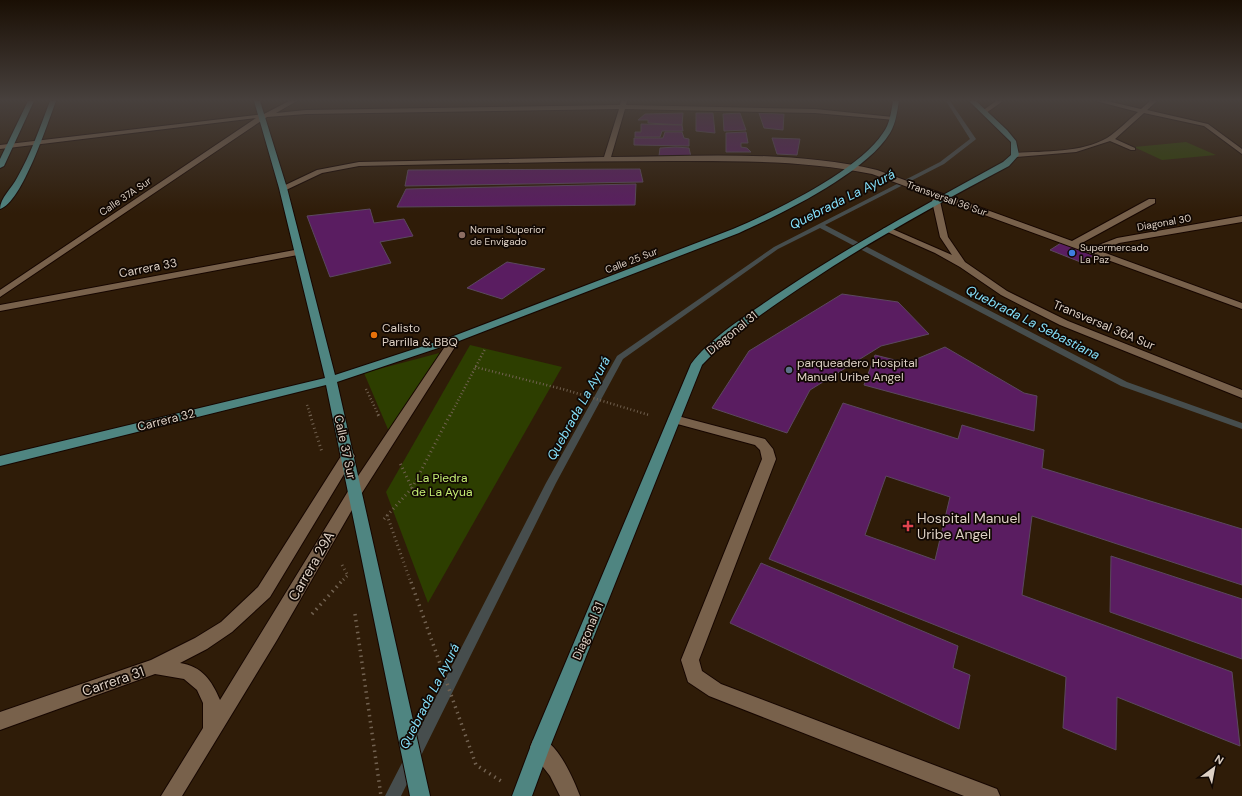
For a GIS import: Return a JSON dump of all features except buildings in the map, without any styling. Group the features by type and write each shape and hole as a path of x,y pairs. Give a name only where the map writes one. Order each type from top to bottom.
{"main road":[{"path":"0,166 14,138"},
{"path":"0,207 14,191 39,138"},
{"name":"Calle 37 Sur","path":"268,138 300,252 331,380 348,456 364,541 368,553 419,789"},
{"name":"Calle 25 Sur","path":"331,380 455,339 736,232 777,213 809,195 851,167 884,138"},
{"path":"1011,138 1014,142 1015,155"},
{"name":"Diagonal 31","path":"523,795 540,747 697,364 716,343 760,310 866,242 936,201 1006,164 1015,155"},
{"name":"Carrera 32","path":"0,461 331,380"}],"street":[{"path":"0,147 68,138"},
{"name":"Calle 37A Sur","path":"0,294 231,138"},
{"path":"607,159 613,138"},
{"path":"1224,138 1242,152"},
{"path":"1015,155 1088,147 1110,139 1133,149"},
{"name":"Transversal 36 Sur","path":"283,188 318,171 351,164 607,159 778,159 820,162 874,172 913,185 1242,306"},
{"name":"Transversal 36A Sur","path":"936,201 944,237 955,256 963,265"},
{"path":"1073,244 1152,201"},
{"name":"Diagonal 30","path":"1092,251 1117,241 1242,219"},
{"name":"Transversal 36A Sur","path":"885,232 938,251 963,265 1004,293 1064,323 1242,394"},
{"path":"1093,233 1103,239 1117,241"},
{"name":"Carrera 33","path":"0,308 300,252"},
{"name":"Carrera 29A","path":"170,796 271,635 355,492 455,339"},
{"path":"674,419 760,442 766,449 769,459 690,660 694,676 715,690 990,796"},
{"path":"155,666 206,642 231,626 247,611 264,592 348,456"},
{"name":"Carrera 31","path":"0,721 155,666 188,672 203,684 212,702 212,729"},
{"path":"540,747 557,769 570,796"}],"path":[{"path":"412,488 485,348"},
{"path":"475,367 566,390 649,415"},
{"path":"387,515 476,765 523,795"},
{"path":"310,617 368,553"},
{"path":"354,610 381,796"}],"green space":[{"path":"1186,142 1216,155 1162,160 1134,147"},
{"name":"La Piedra de La Ayua","path":"470,345 562,367 428,603 386,492"},
{"path":"443,352 390,434 364,373"}],"waterway":[{"name":"Quebrada La Ayurá","path":"820,225 942,163 972,138"},
{"name":"Quebrada La Ayurá","path":"393,796 551,483 620,358 776,248 820,225"},
{"name":"Quebrada La Sebastiana","path":"820,225 1124,384 1242,426"}],"place":[{"name":"Normal Superior de Envigado","path":"462,235"},
{"name":"Supermercado La Paz","path":"1072,253"},
{"name":"Calisto Parrilla & BBQ","path":"374,335"},
{"name":"parqueadero Hospital Manuel Uribe Angel","path":"789,370"},
{"name":"Hospital Manuel Uribe Angel","path":"908,526"}]}
